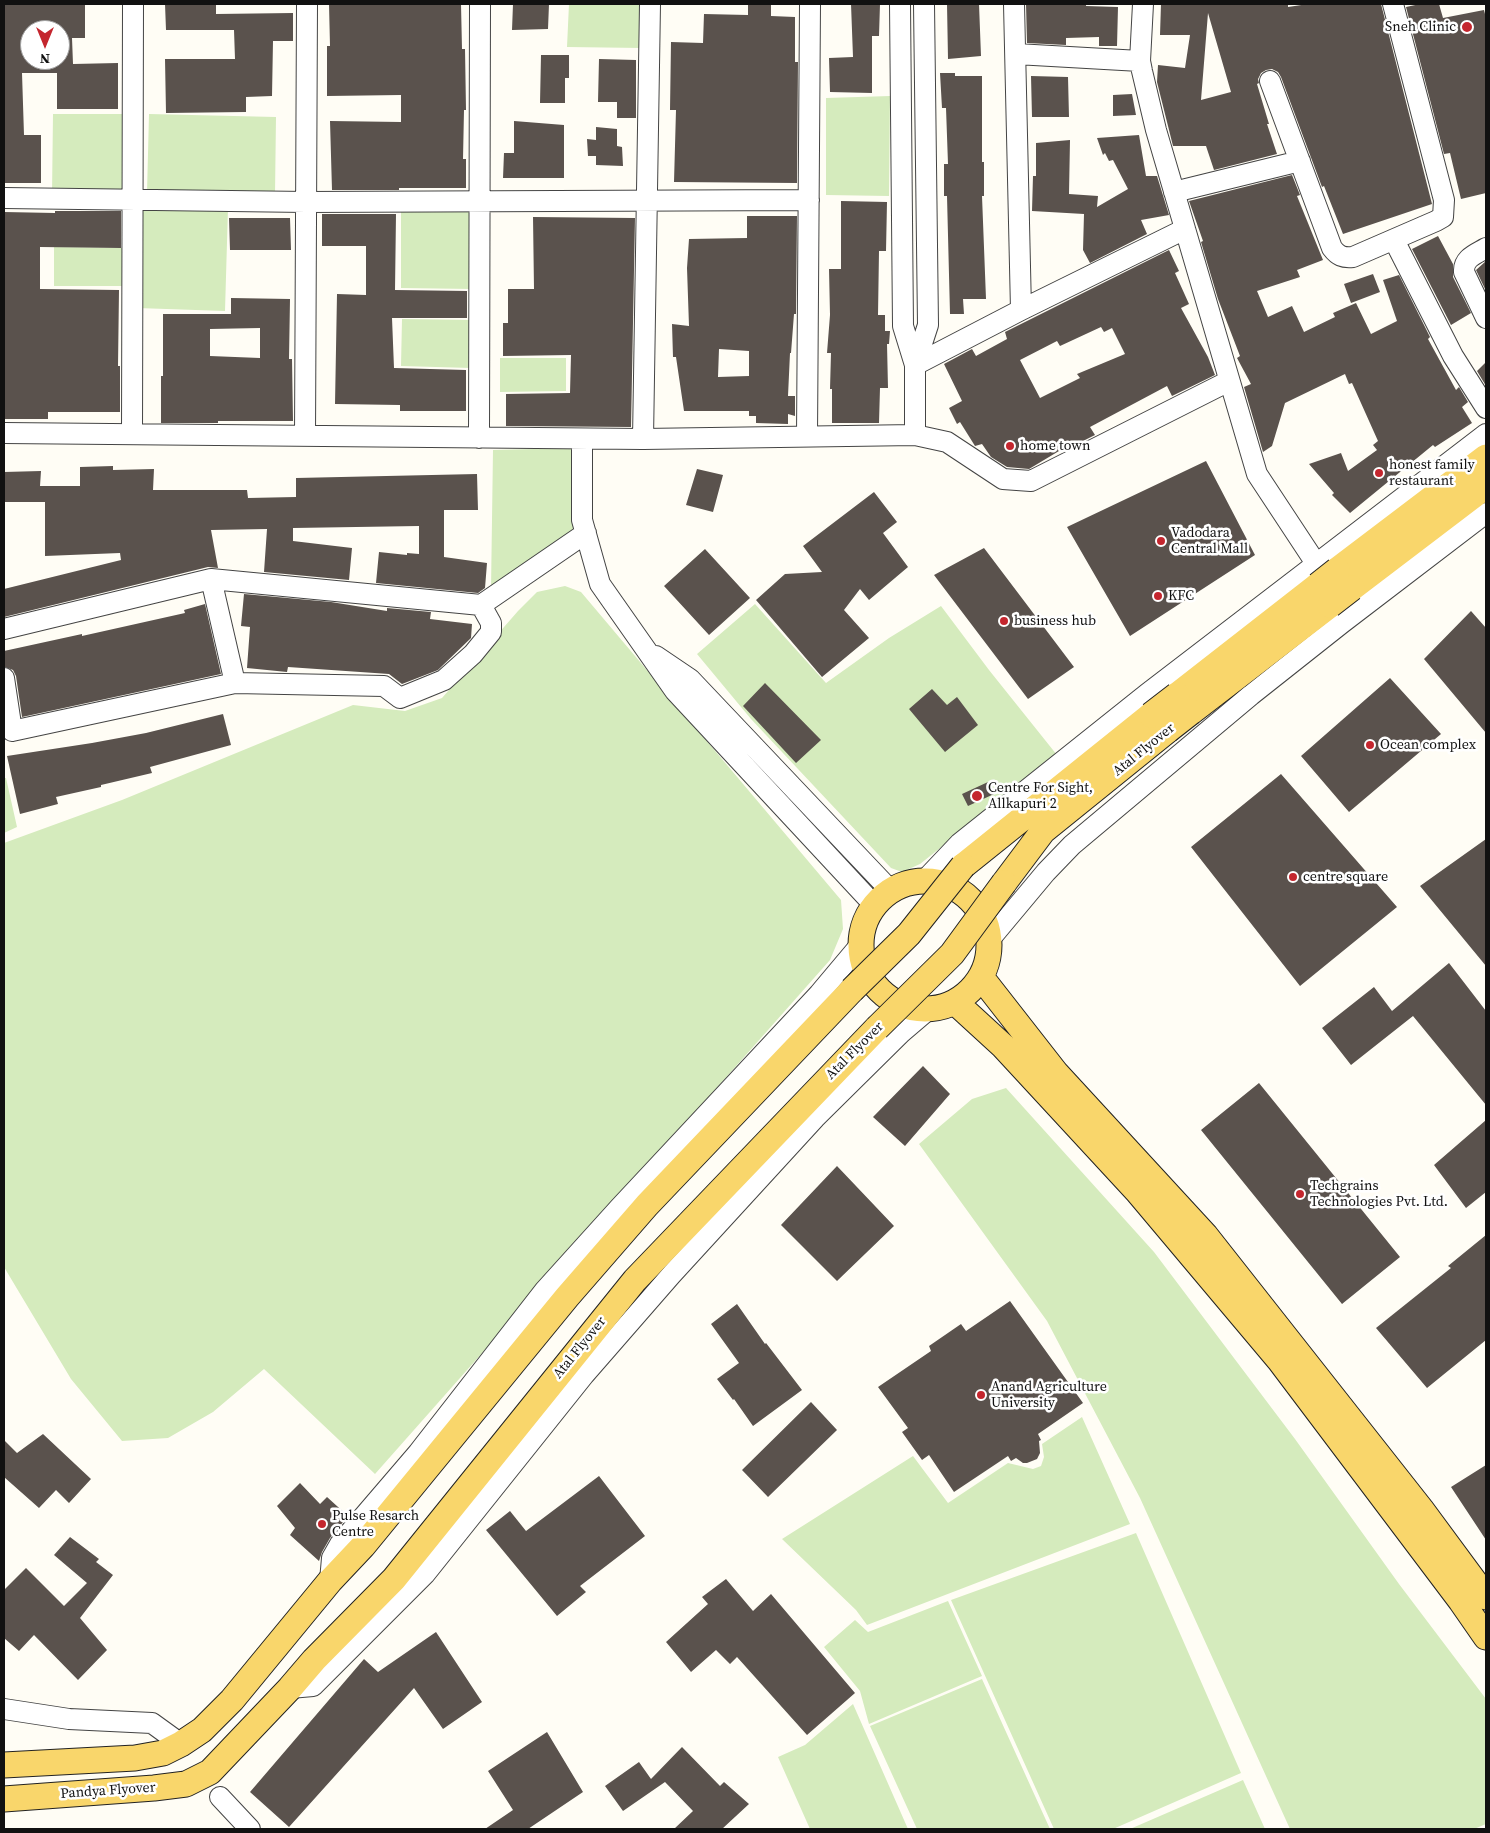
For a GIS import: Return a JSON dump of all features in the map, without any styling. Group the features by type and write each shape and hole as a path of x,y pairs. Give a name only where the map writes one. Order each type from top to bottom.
{"main road":[{"name":"Atal Flyover","path":"181,1744 202,1730 232,1700 330,1581 363,1546 567,1297 647,1205 852,990 909,934 963,866 1140,724 1337,570 1486,457"},
{"name":"Atal Flyover","path":"210,1772 314,1660 394,1579 635,1280 834,1073 952,954 1043,831 1226,683 1486,486"},
{"path":"933,881 954,888 972,900 984,918 990,939 988,961 981,977 966,996 948,1006 928,1010 907,1007 888,998 873,983 863,965 861,944 864,924 883,898 911,882 933,881"},
{"path":"981,977 1145,1185 1280,1361 1421,1509 1486,1597"},
{"path":"955,1002 1003,1046 1145,1185"},
{"path":"1336,1418 1486,1637"},
{"path":"4,1765 135,1758 163,1753 181,1744"},
{"name":"Pandya Flyover","path":"4,1799 186,1784 210,1772"}],"street":[{"path":"132,434 133,4"},
{"path":"305,436 307,4"},
{"path":"478,438 480,4"},
{"path":"643,439 650,4"},
{"path":"808,436 810,4"},
{"path":"900,4 903,326 915,365 915,435"},
{"path":"915,365 928,325 924,4"},
{"path":"1014,4 1021,310"},
{"path":"1143,4 1140,61 1156,130 1257,474 1317,565 1356,612"},
{"path":"1270,82 1332,248 1336,254 1344,258 1353,257 1436,222 1443,217 1444,200 1393,4"},
{"path":"1016,54 1140,61"},
{"path":"1174,192 1300,161"},
{"path":"4,198 306,202 809,200"},
{"path":"915,365 1185,229"},
{"path":"1394,240 1453,356 1486,408"},
{"path":"1486,248 1467,260 1463,266 1464,272 1486,318"},
{"path":"4,433 582,439 915,435 947,442 1003,479 1031,481 1229,381"},
{"path":"923,882 960,843 1148,693 1486,434"},
{"path":"582,439 582,520 600,584 676,691 883,898"},
{"path":"990,939 1072,844 1200,736 1356,612 1486,513"},
{"path":"4,629 211,579 481,605 586,533"},
{"path":"211,579 235,683"},
{"path":"4,678 12,731 235,683 384,686 400,698 444,680 473,654 491,632 491,623 481,605"},
{"path":"1148,693 1200,736"},
{"path":"330,1581 332,1558 340,1544 418,1453 545,1290 620,1207 820,994 861,944"},
{"path":"290,1688 313,1686 425,1574 584,1375 672,1274 815,1118 902,1032 928,1010"},
{"path":"4,1709 69,1719 152,1723 181,1744"},
{"path":"220,1797 250,1829"}],"green space":[{"path":"569,4 642,4 642,48 567,47"},
{"path":"890,96 889,196 826,195 826,98"},
{"path":"53,114 129,114 127,195 52,195"},
{"path":"149,114 276,117 275,194 147,193"},
{"path":"138,205 228,208 225,311 137,308"},
{"path":"401,209 472,209 472,289 401,288"},
{"path":"54,247 128,248 128,286 54,286"},
{"path":"402,319 472,320 471,368 401,366"},
{"path":"500,358 566,358 566,391 500,392"},
{"path":"573,448 573,534 491,589 493,450"},
{"path":"565,586 581,592 841,900 843,929 830,960 375,1474 264,1369 213,1412 168,1438 122,1441 71,1379 4,1267 4,843 122,800 353,705 405,711 442,698 537,592"},
{"path":"755,604 826,683 889,638 941,606 1057,755 920,864 902,872 891,868 751,719 697,654"},
{"path":"4,778 6,778 17,827 4,833"},
{"path":"1006,1088 1154,1252 1295,1439 1399,1584 1486,1699 1486,1824 1474,1829 1290,1829 1140,1498 1047,1321 919,1144 972,1099"},
{"path":"1082,1417 1130,1524 867,1625 856,1610 782,1539 913,1456 948,1503 1008,1463 1033,1469 1041,1466 1044,1457 1042,1444"},
{"path":"1136,1533 1241,1773 1113,1829 1054,1829 951,1600"},
{"path":"948,1601 982,1676 869,1724 860,1691 824,1647 855,1620 868,1632"},
{"path":"982,1679 1050,1829 917,1829 870,1726"},
{"path":"853,1704 908,1829 810,1829 778,1757 805,1745"},
{"path":"1243,1780 1265,1829 1130,1829"}],"building":[{"path":"4,4 85,4 85,38 72,38 73,64 118,63 118,109 57,109 57,73 22,73 24,135 41,135 41,183 4,183"},
{"path":"165,4 216,4 216,14 293,13 293,41 273,41 272,96 246,97 246,112 166,113 165,59 235,59 234,30 166,30"},
{"path":"329,4 461,4 462,49 465,49 466,110 464,110 463,159 466,159 466,188 332,190 330,121 401,122 401,95 327,96 327,46 330,46"},
{"path":"513,4 549,4 548,29 512,30"},
{"path":"748,4 771,4 771,16 795,17 795,62 798,62 797,183 674,182 676,110 670,110 671,42 703,43 704,14 748,15"},
{"path":"851,4 880,4 879,36 872,36 872,93 830,92 829,58 853,57"},
{"path":"947,4 979,4 981,56 948,59"},
{"path":"1026,4 1086,4 1086,6 1118,7 1117,46 1099,46 1099,37 1066,38 1066,45 1027,43"},
{"path":"1161,4 1288,4 1288,7 1308,4 1381,4 1432,204 1343,234 1324,186 1322,187 1281,77 1278,72 1272,69 1261,73 1258,79 1259,83 1257,84 1277,154 1214,170 1206,146 1173,146 1157,82 1158,65 1185,68 1190,35 1160,35","holes":["1208,13 1231,92 1201,100"]},
{"path":"1420,4 1439,4 1443,18 1484,10 1486,18 1486,193 1461,199 1450,153 1444,154 1406,7"},
{"path":"541,55 569,55 569,78 565,78 565,103 540,103"},
{"path":"599,59 636,60 636,118 617,118 617,102 598,102"},
{"path":"940,73 955,73 955,76 982,76 984,196 982,196 986,299 963,299 964,314 950,314 947,196 944,196 944,164 948,164 946,108 942,108"},
{"path":"1031,76 1068,77 1069,117 1032,117"},
{"path":"1132,94 1136,115 1113,116 1113,95"},
{"path":"514,121 564,125 564,178 503,178 504,153 514,153"},
{"path":"596,127 617,129 617,146 622,147 623,166 596,165 596,156 588,156 587,139 596,140"},
{"path":"1139,135 1146,176 1157,176 1169,215 1141,220 1147,234 1090,263 1083,250 1084,214 1032,211 1033,176 1036,176 1036,143 1070,140 1069,194 1098,196 1097,207 1128,189 1113,160 1109,161 1105,153 1103,155 1097,138"},
{"path":"1292,175 1300,195 1297,196 1323,260 1297,270 1300,277 1257,291 1268,317 1292,306 1304,332 1335,317 1333,313 1356,303 1371,334 1397,321 1383,280 1399,275 1430,337 1428,339 1456,390 1459,387 1468,402 1462,407 1472,423 1435,447 1433,445 1350,513 1332,495 1334,493 1309,464 1341,453 1348,471 1377,450 1373,445 1378,441 1352,383 1349,384 1345,374 1285,403 1272,446 1263,452 1244,387 1251,384 1237,358 1240,356 1218,299 1201,242 1203,241 1189,201"},
{"path":"841,201 887,202 886,251 879,251 878,315 885,315 885,331 890,331 889,344 887,344 888,388 880,388 879,423 832,423 832,389 830,389 831,353 827,353 830,315 829,269 841,269"},
{"path":"55,211 121,211 121,248 40,247 40,289 119,290 118,366 120,366 120,412 48,412 48,419 4,419 4,212 55,213"},
{"path":"322,214 396,214 395,290 467,291 467,318 392,318 394,368 466,370 466,411 400,411 400,405 335,404 337,294 366,295 366,246 322,246"},
{"path":"747,216 797,216 796,314 794,314 790,353 788,396 795,396 795,416 788,414 788,424 756,423 756,416 749,416 749,411 684,411 676,357 673,357 672,324 689,326 687,268 689,239 747,238","holes":["719,349 749,351 749,376 718,377"]},
{"path":"533,217 635,218 631,427 506,426 506,394 570,393 571,355 503,356 503,323 508,323 508,289 534,289"},
{"path":"229,218 290,218 291,250 230,250"},
{"path":"1438,236 1453,264 1453,277 1471,313 1451,325 1412,249"},
{"path":"1169,250 1179,271 1175,273 1189,304 1181,308 1208,357 1215,375 1172,396 1167,386 1090,427 1095,435 1065,450 1064,448 1029,469 1007,467 991,457 982,444 975,446 960,422 957,424 949,408 962,401 944,364 972,349 976,356 1007,339 1005,332","holes":["1101,327 1104,332 1112,328 1125,354 1077,374 1080,378 1040,398 1020,360 1057,341 1060,346"]},
{"path":"1486,261 1486,291 1476,270"},
{"path":"1373,274 1380,292 1351,303 1344,284"},
{"path":"231,298 290,299 289,359 292,359 293,421 161,423 163,314 231,314","holes":["260,328 260,358 210,356 210,329"]},
{"path":"1486,362 1486,386 1477,371"},
{"name":"Vadodara Central Mall","path":"1206,461 1255,555 1130,636 1067,527"},
{"path":"113,466 113,470 154,469 153,490 247,490 248,498 296,497 296,478 477,474 478,510 444,510 444,557 487,563 485,588 478,593 376,583 379,552 407,555 407,553 419,554 419,526 293,528 293,541 352,548 349,580 264,572 267,529 211,530 218,568 208,567 4,617 4,589 121,560 120,553 45,556 45,502 4,502 4,472 41,471 40,486 80,486 80,467"},
{"path":"697,469 723,475 713,512 686,505"},
{"path":"874,492 897,522 883,533 908,567 869,600 860,589 844,610 869,638 822,677 756,600 785,574 822,572 803,546"},
{"name":"business hub","path":"984,548 1074,667 1028,699 934,575"},
{"path":"705,549 750,598 709,635 664,586"},
{"path":"244,594 331,602 387,611 387,608 431,612 430,619 472,624 471,638 438,670 402,684 389,674 288,667 287,672 247,668 250,627 241,626"},
{"path":"205,604 221,674 22,717 16,676 13,670 5,667 4,651 185,613 184,610"},
{"path":"1471,611 1486,628 1486,733 1424,659"},
{"name":"Ocean complex","path":"1390,678 1441,734 1349,812 1301,756"},
{"path":"765,683 821,740 796,763 743,706"},
{"path":"932,689 947,705 957,697 978,725 945,752 909,709"},
{"path":"223,714 231,745 150,767 152,773 56,797 58,804 20,814 7,756 146,733"},
{"name":"centre square","path":"1281,774 1397,907 1300,986 1191,847"},
{"path":"988,782 994,794 968,806 962,794"},
{"path":"1486,839 1486,966 1420,886"},
{"path":"1449,963 1486,1011 1486,1105 1413,1016 1351,1065 1322,1028 1374,987 1392,1011"},
{"path":"923,1066 950,1094 905,1146 873,1117"},
{"name":"Techgrains Technologies Pvt. Ltd.","path":"1259,1083 1400,1257 1342,1304 1201,1130"},
{"path":"1486,1120 1486,1192 1466,1208 1434,1165"},
{"path":"837,1166 894,1226 837,1281 781,1225"},
{"path":"1486,1235 1486,1340 1427,1388 1376,1328 1451,1268 1448,1266"},
{"name":"Anand Agriculture University","path":"1010,1301 1083,1403 1038,1434 1041,1440 1039,1441 1040,1453 1037,1459 1023,1463 1016,1458 1011,1461 1008,1456 954,1492 929,1455 922,1460 902,1432 908,1428 878,1387 931,1351 929,1346 961,1324 966,1331"},
{"path":"737,1304 765,1344 802,1390 753,1426 717,1379 739,1363 711,1324"},
{"path":"811,1402 837,1430 768,1497 742,1470"},
{"path":"43,1434 91,1479 69,1503 56,1490 39,1508 4,1477 4,1440 17,1453"},
{"path":"1486,1465 1486,1540 1451,1487"},
{"path":"599,1476 645,1536 580,1586 586,1592 557,1616 486,1530 510,1511 526,1531"},
{"name":"Pulse Resarch Centre","path":"300,1483 320,1504 327,1497 348,1516 330,1538 319,1561 290,1535 295,1528 277,1506"},
{"path":"70,1537 99,1559 96,1562 113,1575 80,1618 107,1650 78,1680 34,1635 19,1651 4,1638 4,1590 26,1568 64,1606 87,1583 54,1555"},
{"path":"726,1579 753,1611 771,1594 855,1693 807,1735 737,1657 730,1664 716,1650 691,1672 666,1642 708,1604 702,1597"},
{"path":"436,1632 482,1702 443,1729 414,1688 289,1827 250,1792 364,1659 378,1672"},
{"path":"547,1732 583,1792 528,1829 485,1829 513,1810 488,1771"},
{"path":"682,1747 720,1786 724,1782 749,1804 722,1829 674,1829 693,1811 665,1782 623,1811 605,1786 639,1762 651,1779"}],"place":[{"name":"Sneh Clinic","path":"1467,27"},
{"name":"home town","path":"1010,446"},
{"name":"honest family restaurant","path":"1379,473"},
{"name":"Vadodara Central Mall","path":"1161,541"},
{"name":"KFC","path":"1158,596"},
{"name":"business hub","path":"1004,621"},
{"name":"Ocean complex","path":"1370,745"},
{"name":"Centre For Sight, Allkapuri 2","path":"977,796"},
{"name":"centre square","path":"1293,877"},
{"name":"Techgrains Technologies Pvt. Ltd.","path":"1300,1194"},
{"name":"Anand Agriculture University","path":"981,1395"},
{"name":"Pulse Resarch Centre","path":"322,1524"}]}
